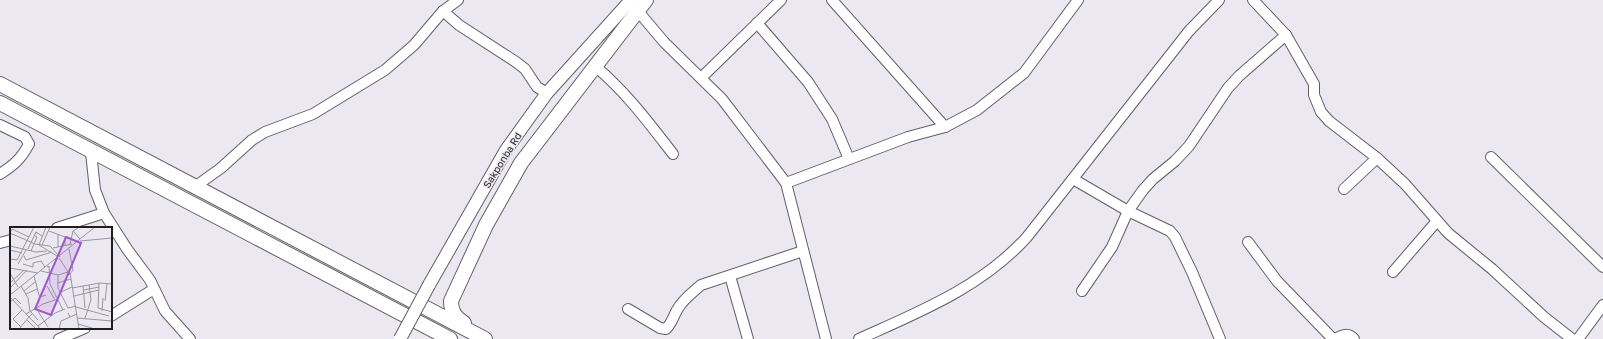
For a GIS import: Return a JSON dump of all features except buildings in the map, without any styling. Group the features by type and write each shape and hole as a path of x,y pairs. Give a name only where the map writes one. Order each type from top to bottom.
{"highway":[{"path":"487,339 454,316 451,308 451,301 486,224 521,163 595,66 638,3"},
{"path":"0,84 487,339"},
{"path":"4,108 450,339"},
{"path":"366,275 430,305 445,306 451,301"},
{"path":"364,294 419,328 429,339"}],"main road":[{"name":"Sakponba Rd","path":"400,339 506,150 547,93 638,3"}],"street":[{"path":"196,186 221,168 252,140 266,132 313,114 385,70 414,45 444,11 458,0"},
{"path":"701,78 781,0"},
{"path":"832,0 945,127"},
{"path":"786,183 908,137 945,127 977,110 1024,73 1078,0"},
{"path":"859,339 936,304 971,284 1012,254 1189,31 1218,0"},
{"path":"1253,0 1286,35 1314,84 1314,95 1321,112 1340,130 1377,158 1405,184 1448,233 1492,269 1544,317 1572,339"},
{"path":"638,3 664,42 722,99 786,183 826,339"},
{"path":"444,11 459,25 525,69 537,87 547,93"},
{"path":"758,23 808,82 832,119 849,159"},
{"path":"1082,291 1112,246 1128,211 1153,178 1175,161 1189,146 1228,88 1239,76 1286,35"},
{"path":"595,66 613,81 634,104 674,154"},
{"path":"0,125 25,137 29,144 23,156 0,174"},
{"path":"91,152 95,190 104,213 150,280 166,311 190,339"},
{"path":"1491,157 1603,267"},
{"path":"1344,189 1377,158"},
{"path":"1073,179 1128,211 1170,231 1176,237 1220,339"},
{"path":"60,227 104,213"},
{"path":"1393,272 1437,221"},
{"path":"0,243 10,240"},
{"path":"1248,242 1278,280 1334,339 1346,334 1350,335 1354,339"},
{"path":"628,309 660,328 666,329 671,325 677,309 689,295 701,285 803,251"},
{"path":"730,276 748,339"},
{"path":"112,315 154,289"},
{"path":"1578,339 1603,305"},
{"path":"59,339 83,329"}]}
